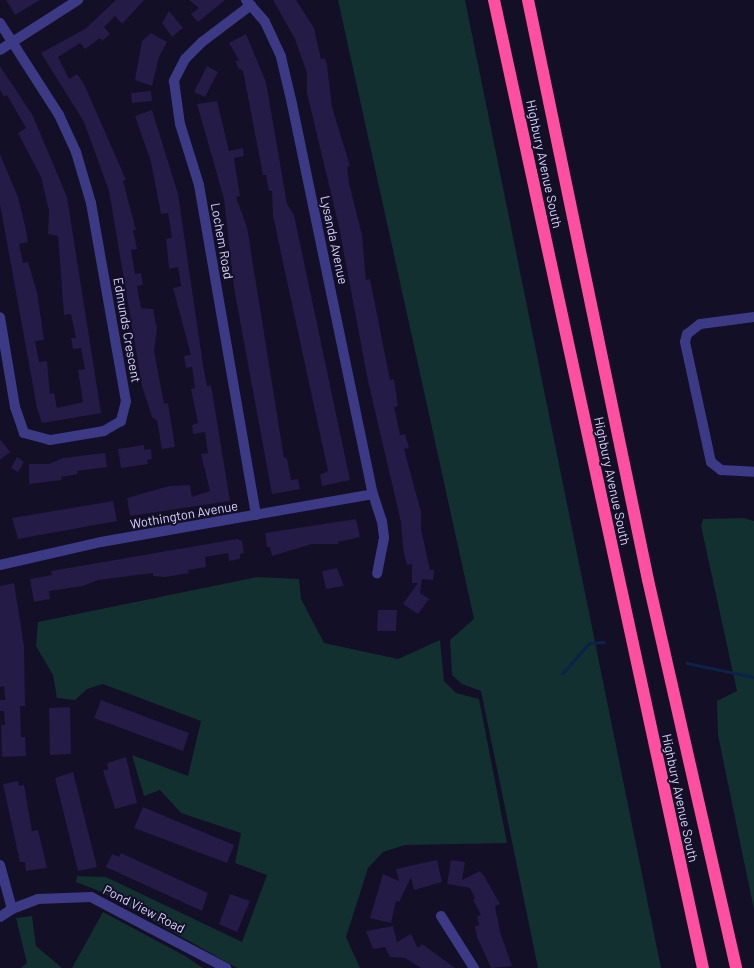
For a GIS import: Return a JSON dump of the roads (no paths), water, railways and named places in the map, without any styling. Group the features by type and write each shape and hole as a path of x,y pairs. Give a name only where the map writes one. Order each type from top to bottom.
{"highway":[{"name":"Highbury Avenue South","path":"494,0 703,968"},
{"name":"Highbury Avenue South","path":"528,0 648,580 736,968"}],"street":[{"path":"0,50 78,0"},
{"name":"Lysanda Avenue","path":"248,2 265,22 281,57 373,494 384,538 377,574"},
{"name":"Lochem Road","path":"248,2 202,42 185,60 174,81 180,124 199,185 256,515"},
{"path":"0,23 13,43"},
{"name":"Edmunds Crescent","path":"0,317 15,407 24,434 50,440 104,431 121,421 126,401 91,203 76,152 59,115 13,43"},
{"path":"754,317 700,324 687,334 685,342 711,462 721,470 754,472"},
{"name":"Wothington Avenue","path":"0,565 100,542 373,494"},
{"path":"0,865 12,909"},
{"name":"Pond View Road","path":"0,917 12,909 38,899 91,897 226,968"},
{"path":"441,916 474,968"}],"waterway":[{"path":"562,674 589,643 604,642"},
{"path":"687,663 754,677"}]}
